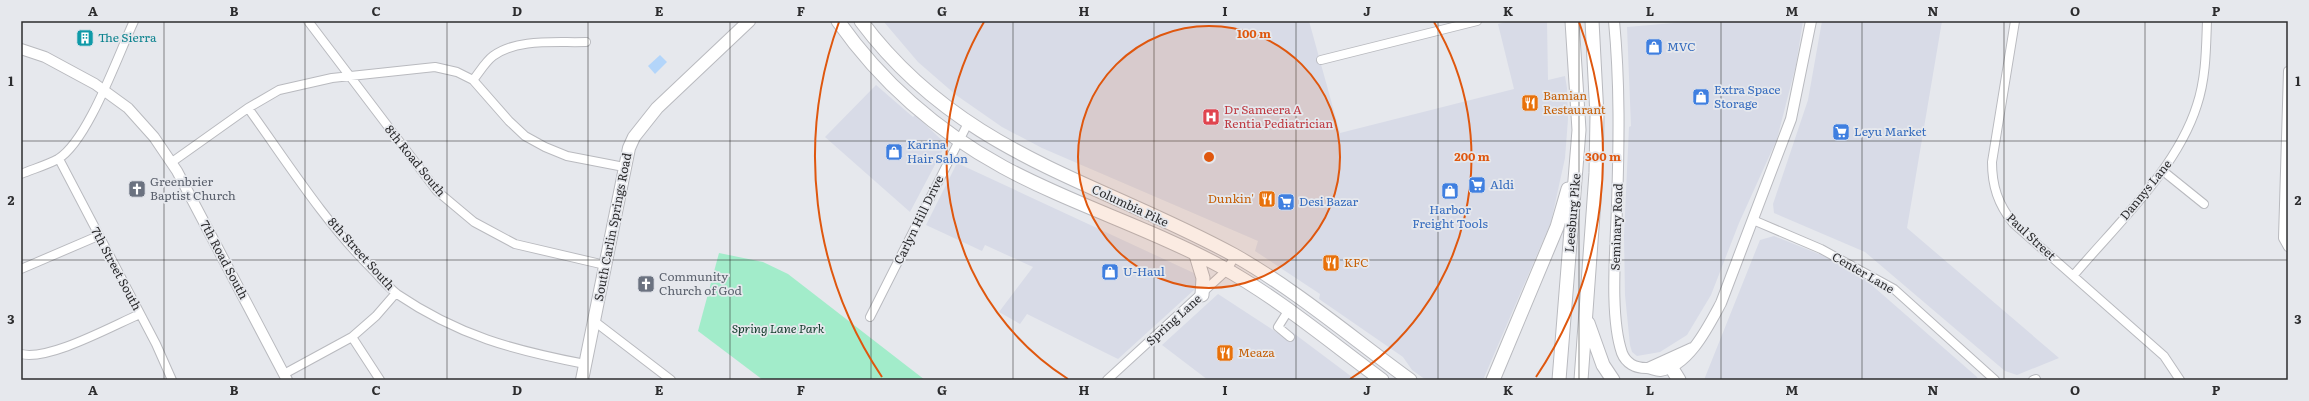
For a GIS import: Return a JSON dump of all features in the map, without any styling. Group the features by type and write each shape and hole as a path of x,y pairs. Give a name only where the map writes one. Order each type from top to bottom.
{"main road":[{"name":"South Carlin Springs Road","path":"582,380 624,167 629,148 634,137 657,108 749,21"},
{"name":"Columbia Pike","path":"838,21 862,52 893,86 959,141 1016,174 1227,270 1288,311 1378,379"},
{"name":"Columbia Pike","path":"861,21 880,46 913,80 938,102 968,123 994,140 1035,162 1235,256 1290,292 1410,380"},
{"name":"Leesburg Pike","path":"1559,380 1579,130 1572,21"},
{"name":"Leesburg Pike","path":"1581,380 1586,318 1597,116 1592,21"},
{"path":"1493,380 1557,227 1567,197 1579,130"},
{"path":"1196,255 1203,278 1202,295"},
{"path":"1586,318 1597,351 1613,380"},
{"path":"1671,367 1679,380"}],"street":[{"path":"21,174 59,159 77,140 89,122 134,21"},
{"name":"8th Road South","path":"308,21 348,77 437,191 474,222 515,244 605,265"},
{"path":"1321,60 1478,21"},
{"name":"Seminary Road","path":"1614,21 1620,110 1615,263 1619,338 1626,360 1634,366 1660,371 1684,360 1707,330 1721,303 1791,120 1812,21"},
{"name":"Paul Street","path":"2015,21 1992,162 1994,190 2002,208 2014,224 2164,356 2180,380"},
{"name":"Dannys Lane","path":"2073,276 2163,171 2182,142 2198,105 2205,66 2206,21"},
{"path":"473,80 492,56 513,47 536,44 586,42"},
{"name":"7th Road South","path":"21,49 45,57 72,70 103,90 128,108 154,137 172,162 285,377"},
{"path":"172,162 248,108 279,90 401,69 434,67 457,72 473,80 492,99 509,121 525,136 545,147 567,156 624,167"},
{"path":"2288,71 2283,238 2288,247"},
{"name":"8th Street South","path":"248,108 335,226 360,257 396,293 458,329 494,343 585,364"},
{"name":"Carlyn Hill Drive","path":"870,317 968,123"},
{"name":"7th Street South","path":"59,159 140,314 172,380"},
{"path":"2163,171 2204,204"},
{"name":"Center Lane","path":"1753,220 1821,249 1894,289 1995,380"},
{"path":"21,269 98,236"},
{"name":"Spring Lane","path":"1107,380 1202,295 1227,270 1235,256"},
{"path":"285,377 352,337 376,316 396,293"},
{"path":"1288,311 1278,327 1290,337"},
{"path":"21,354 30,356 50,353 140,314"},
{"path":"594,321 671,380"},
{"path":"352,337 380,380"},
{"name":"Seminary Road","path":"1648,368 1692,348"},
{"path":"1378,379 1387,363"}],"shaded area":[{"path":"1309,21 1340,133 1514,89 1498,24 1509,21 1547,21 1548,80 1565,76 1567,88 1568,119 1565,158 1551,222 1483,380 1426,380 1412,370 1403,357 1319,299 1320,294 1255,251 1258,241 1042,148 1002,127 956,95 918,62 884,22"},
{"path":"1697,21 1803,21 1796,65 1777,139 1739,223 1711,295 1687,335 1660,352 1637,356 1632,352 1630,345 1625,295 1624,236 1629,127 1631,126 1627,27"},
{"path":"1822,21 1942,21 1907,228 2059,358 2017,375 2005,371 1865,252 1774,213 1773,204 1808,100"},
{"path":"876,85 913,117 915,115 946,144 910,212 825,137"},
{"path":"957,163 1196,274 1198,283 1194,290 1118,359 1027,314 1020,324 999,312 1033,267 985,245 982,251 926,225"},
{"path":"1774,236 1851,267 1977,377 1978,380 1704,380 1760,240"},
{"path":"1218,294 1287,339 1292,332 1356,380 1208,380 1162,345"}],"green space":[{"name":"Spring Lane Park","path":"719,253 763,262 788,274 925,380 763,380 698,331"}],"water":[{"path":"660,55 667,62 655,74 648,66"}],"place":[{"name":"The Sierra","path":"85,38"},
{"name":"MVC","path":"1654,47"},
{"name":"Extra Space Storage","path":"1701,97"},
{"name":"Bamian Restaurant","path":"1530,103"},
{"name":"Dr Sameera A Rentia Pediatrician","path":"1211,117"},
{"name":"Leyu Market","path":"1841,132"},
{"name":"Karina Hair Salon","path":"894,152"},
{"name":"Aldi","path":"1477,185"},
{"name":"Greenbrier Baptist Church","path":"137,189"},
{"name":"Harbor Freight Tools","path":"1450,191"},
{"name":"Dunkin'","path":"1267,199"},
{"name":"Desi Bazar","path":"1286,202"},
{"name":"KFC","path":"1331,263"},
{"name":"U-Haul","path":"1110,272"},
{"name":"Community Church of God","path":"646,284"},
{"name":"Meaza","path":"1225,353"}]}
